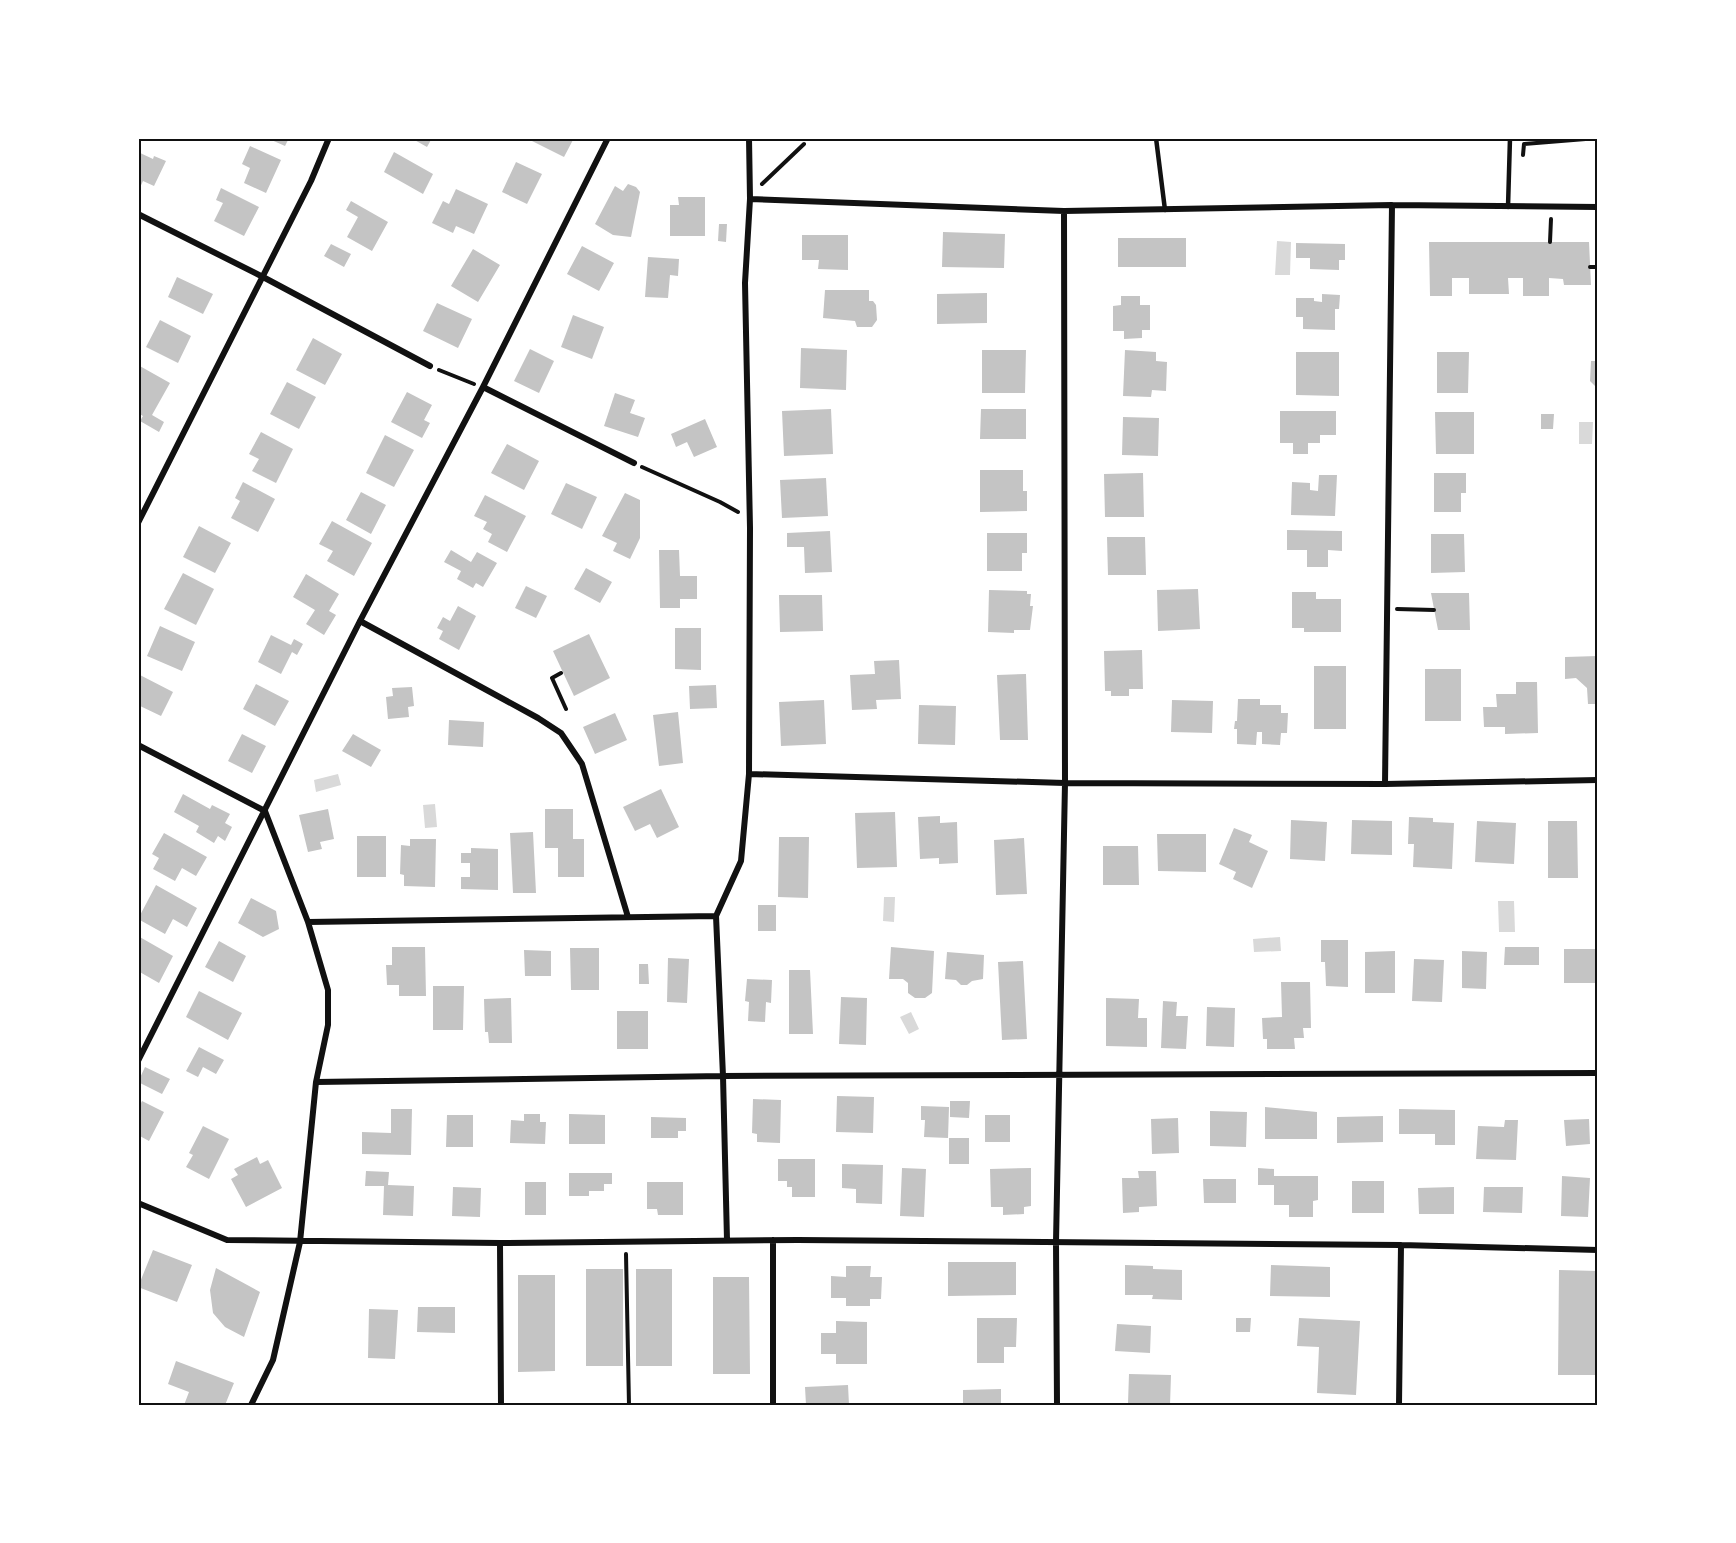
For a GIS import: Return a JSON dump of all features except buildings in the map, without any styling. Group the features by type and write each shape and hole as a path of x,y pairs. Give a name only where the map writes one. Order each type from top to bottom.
{"street":[{"path":"138,523 311,181 329,138"},
{"path":"138,1061 360,621 483,387 608,138"},
{"path":"727,1240 716,916 741,861 749,774 749,519 745,283 750,197 749,138"},
{"path":"750,197 1064,211 1392,205 1598,207"},
{"path":"1385,784 1392,205"},
{"path":"1057,1405 1056,1242 1065,783 1064,211"},
{"path":"138,214 263,277 430,366"},
{"path":"483,387 634,463"},
{"path":"360,621 538,718 561,733 582,764 628,917"},
{"path":"138,745 265,811 308,922 328,990 328,1025 316,1082 300,1242 273,1360 251,1405"},
{"path":"749,774 1065,783 1385,784 1598,780"},
{"path":"308,922 716,916"},
{"path":"316,1082 723,1076 1598,1074"},
{"path":"138,1203 227,1240 500,1243 727,1240 1056,1242 1401,1245 1598,1250"},
{"path":"773,1240 773,1405"},
{"path":"500,1243 501,1405"},
{"path":"1399,1405 1401,1245"}],"lane":[{"path":"1156,138 1165,210"},
{"path":"1508,207 1510,138"}],"path":[{"path":"1509,168 1522,163 1524,144 1598,138"},
{"path":"750,197 804,144"},
{"path":"1590,267 1598,267 1597,218"},
{"path":"1550,242 1551,219"},
{"path":"430,366 483,387"},
{"path":"634,463 720,502 749,519"},
{"path":"1388,609 1434,610"},
{"path":"561,673 552,678 566,709"},
{"path":"626,1241 629,1405"}],"shaded area":[{"path":"1277,241 1291,242 1290,275 1275,275"},
{"path":"1579,422 1593,422 1592,444 1579,444"},
{"path":"338,774 341,785 316,792 314,780"},
{"path":"435,804 437,827 425,828 423,805"},
{"path":"884,897 895,897 894,922 883,921"},
{"path":"1498,901 1514,901 1515,932 1499,932"},
{"path":"1280,937 1281,951 1254,952 1253,939"},
{"path":"911,1012 919,1029 909,1034 900,1017"}]}
